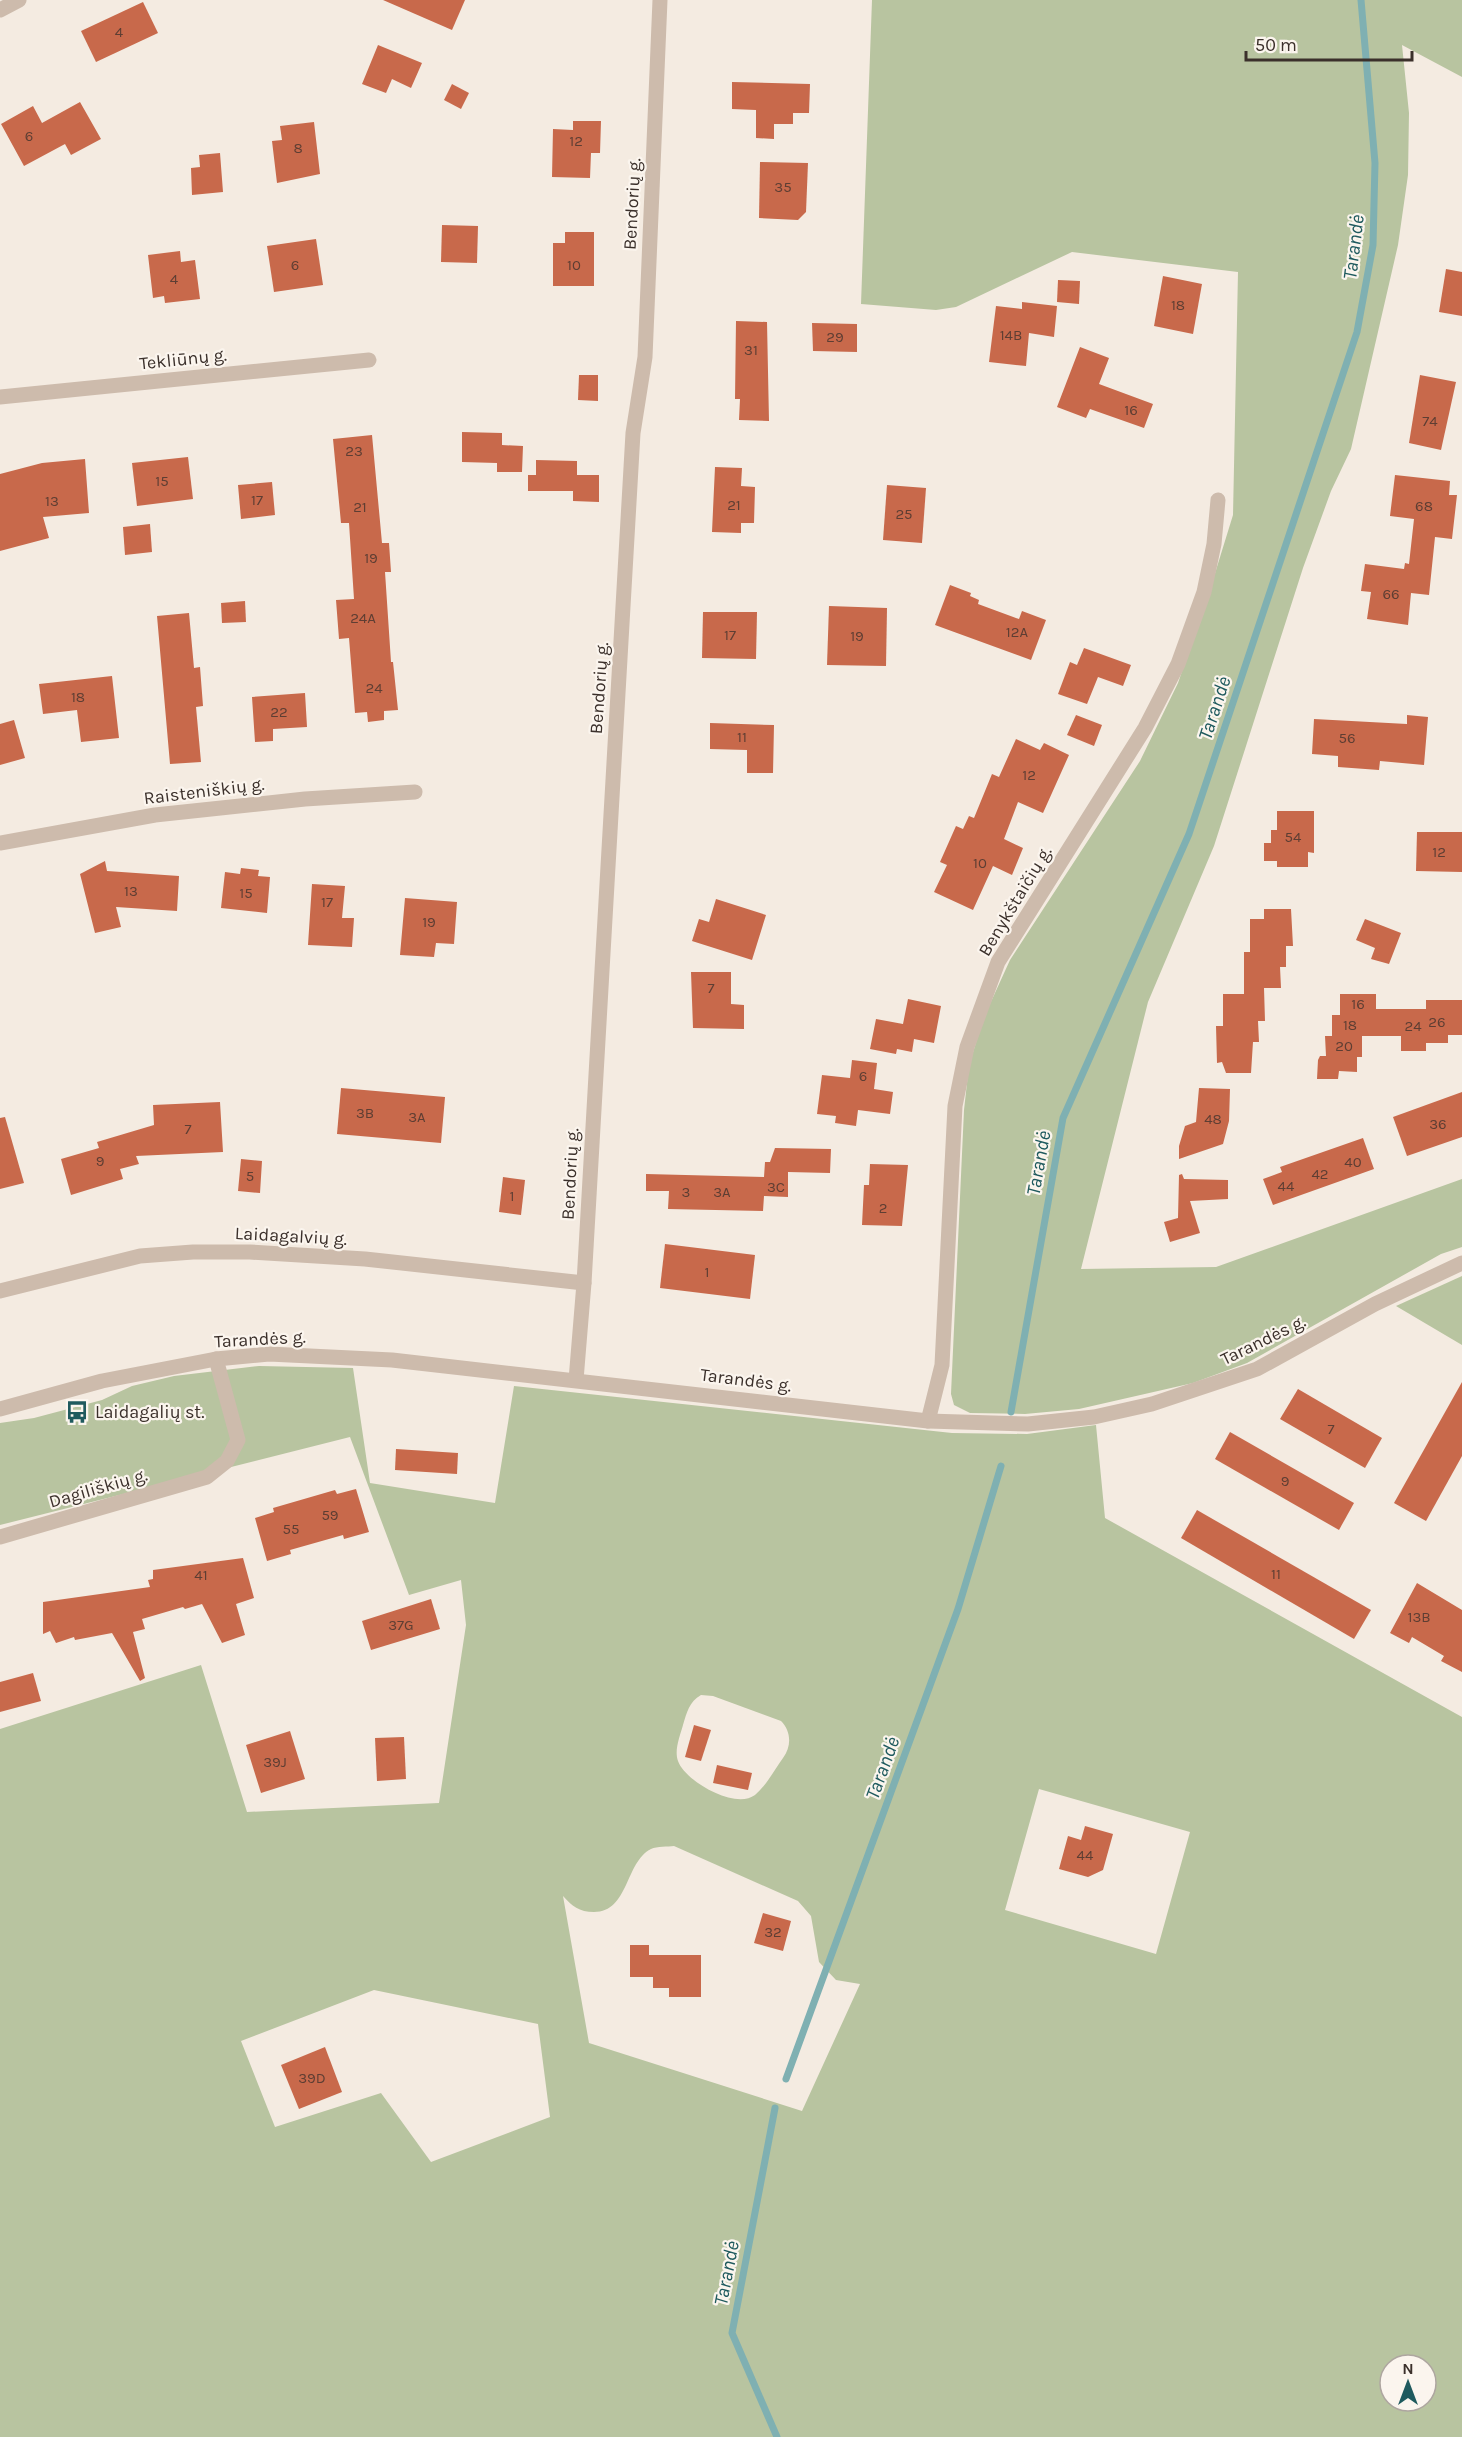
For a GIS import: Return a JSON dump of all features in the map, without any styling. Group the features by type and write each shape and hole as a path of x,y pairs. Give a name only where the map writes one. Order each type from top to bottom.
{"street":[{"path":"0,10 19,0"},
{"name":"Bendorių g.","path":"576,1380 584,1283 633,434 645,357 660,0"},
{"name":"Tekliūnų g.","path":"0,397 369,360"},
{"name":"Benykštaičių g.","path":"928,1421 942,1365 955,1106 967,1047 998,962 1145,728 1178,664 1204,592 1214,544 1218,500"},
{"name":"Raisteniškių g.","path":"0,843 155,815 305,799 415,792"},
{"name":"Laidagalvių g.","path":"0,1291 140,1256 193,1252 250,1252 365,1259 584,1283"},
{"name":"Tarandės g.","path":"0,1409 102,1381 216,1359 269,1354 332,1356 576,1380 928,1421 1028,1424 1094,1417 1205,1389 1257,1369 1376,1304 1462,1263"},
{"name":"Dagiliškių g.","path":"0,1537 207,1477 226,1461 238,1440 216,1359"}],"green space":[{"path":"872,0 1462,0 1462,77 1402,45 1409,113 1408,175 1398,245 1351,449 1331,491 1303,568 1214,846 1148,1002 1081,1269 1216,1267 1462,1179 1462,1247 1441,1254 1247,1363 1193,1383 1079,1409 1025,1414 970,1413 954,1405 951,1394 964,1110 969,1065 984,1017 1010,960 1140,761 1178,683 1212,583 1233,515 1238,272 1072,252 956,307 936,310 861,304"},
{"path":"1462,1276 1462,1345 1396,1306"},
{"path":"259,1366 353,1368 370,1483 495,1503 514,1386 952,1433 1027,1434 1096,1425 1105,1518 1462,1717 1462,2437 0,2437 0,1729 201,1665 247,1812 439,1803 466,1625 461,1580 409,1595 350,1437 0,1525 0,1423 34,1418 102,1400 132,1386 174,1376","holes":["701,1695 713,1696 781,1721 787,1729 788,1749 767,1782 755,1795 746,1799 724,1796 700,1785 682,1769 677,1757 678,1743 687,1712 691,1704","1039,1789 1190,1832 1156,1954 1005,1910","674,1846 798,1901 811,1916 819,1962 836,1980 860,1984 802,2111 589,2043 563,1896 580,1910 589,1912 605,1910 621,1895 643,1855 653,1848","374,1990 538,2024 550,2117 431,2162 381,2093 275,2127 241,2041"]}],"building":[{"path":"383,0 465,0 452,30"},
{"path":"143,2 158,33 96,62 81,31"},
{"path":"378,45 422,63 411,88 392,79 386,93 362,84"},
{"path":"732,82 810,84 809,113 793,113 793,124 774,124 774,139 756,138 756,110 732,109"},
{"path":"452,84 469,93 461,109 444,100"},
{"path":"80,102 101,139 71,155 65,144 24,166 1,124 33,106 42,123"},
{"path":"573,121 601,121 600,153 591,153 590,178 552,177 553,129 573,130"},
{"path":"314,122 320,174 277,183 272,141 282,140 280,126"},
{"path":"220,153 223,192 192,195 191,168 200,167 199,155"},
{"path":"760,162 808,163 806,212 798,220 759,218"},
{"path":"442,225 478,226 477,263 441,262"},
{"path":"565,232 594,232 594,286 553,286 553,243 565,243"},
{"path":"316,239 323,285 274,292 267,246"},
{"path":"180,251 181,262 195,260 200,299 165,303 164,296 153,298 148,255"},
{"path":"1446,269 1462,272 1462,316 1439,312"},
{"path":"1163,276 1202,284 1193,334 1154,326"},
{"path":"1058,280 1080,281 1079,304 1057,302"},
{"path":"1022,302 1057,306 1054,337 1029,333 1026,366 989,362 996,306 1022,309"},
{"path":"736,321 767,322 769,421 739,420 740,399 735,399"},
{"path":"812,323 857,324 857,352 813,351"},
{"path":"1080,347 1109,358 1099,384 1153,404 1144,428 1090,409 1086,418 1057,407"},
{"path":"579,375 598,375 598,401 578,400"},
{"path":"1420,375 1456,382 1441,450 1409,443"},
{"path":"462,432 502,433 502,445 523,446 522,472 497,472 497,463 462,462"},
{"path":"372,435 382,543 389,543 391,572 385,572 391,662 393,662 398,710 384,711 384,720 368,722 367,712 355,713 349,638 339,639 336,600 354,599 349,523 341,523 333,439"},
{"path":"188,457 193,499 137,506 132,463"},
{"path":"85,459 89,513 43,517 49,538 0,551 0,474 42,463"},
{"path":"536,460 577,461 577,475 599,475 599,502 573,501 573,491 528,491 528,475 536,475"},
{"path":"715,467 742,468 741,486 755,487 754,523 741,523 741,533 712,532"},
{"path":"1395,475 1450,481 1449,495 1457,495 1452,539 1435,537 1429,595 1411,593 1408,625 1367,619 1371,592 1361,591 1365,564 1404,569 1405,563 1409,564 1414,519 1390,516"},
{"path":"272,482 275,515 241,519 238,485"},
{"path":"887,485 926,488 922,543 883,540"},
{"path":"150,524 152,552 125,555 123,527"},
{"path":"950,585 971,593 970,596 979,600 978,604 1019,619 1022,611 1046,620 1031,660 935,625"},
{"path":"245,601 246,622 222,623 221,603"},
{"path":"829,606 887,608 886,666 827,665"},
{"path":"703,612 757,612 756,659 702,658"},
{"path":"189,613 194,668 200,667 203,706 196,707 201,762 170,764 157,616"},
{"path":"1084,648 1131,665 1123,686 1098,677 1087,704 1058,694 1070,662 1077,665"},
{"path":"112,676 119,738 81,742 77,710 43,714 39,684"},
{"path":"305,693 307,727 273,729 273,741 255,742 252,697"},
{"path":"1076,715 1102,725 1094,746 1067,735"},
{"path":"1407,715 1428,717 1424,765 1380,761 1379,770 1338,767 1338,756 1312,754 1314,719 1407,724"},
{"path":"14,720 25,758 0,765 0,724"},
{"path":"710,723 774,725 773,773 747,773 747,750 710,749"},
{"path":"1016,739 1040,750 1044,743 1069,755 1043,813 1018,802 1004,839 1023,848 1012,875 993,866 973,910 934,892 947,865 940,862 956,826 963,829 969,816 974,818 992,774 999,777"},
{"path":"1277,811 1314,811 1314,853 1308,852 1308,867 1277,867 1277,861 1264,861 1264,843 1271,843 1271,830 1277,830"},
{"path":"1417,832 1462,832 1462,872 1416,871"},
{"path":"105,861 107,871 179,876 177,911 116,907 121,927 95,933 80,874"},
{"path":"241,868 259,870 258,876 270,877 267,913 221,908 225,872 240,874"},
{"path":"312,884 345,886 342,918 354,918 352,947 308,945"},
{"path":"405,898 457,902 454,944 436,943 434,957 400,955"},
{"path":"716,899 766,915 752,960 692,941 699,919 709,922"},
{"path":"1264,909 1291,909 1293,946 1286,946 1286,967 1280,967 1281,988 1264,988 1265,1021 1258,1021 1259,1042 1253,1042 1251,1073 1226,1073 1222,1062 1217,1063 1216,1026 1223,1026 1223,994 1244,994 1244,952 1250,952 1250,919 1264,919"},
{"path":"1365,919 1401,933 1389,964 1371,959 1375,948 1356,940"},
{"path":"691,972 731,972 731,1004 744,1005 744,1029 693,1028"},
{"path":"1340,994 1376,994 1376,1009 1426,1009 1426,1000 1462,1000 1462,1035 1448,1035 1448,1043 1426,1043 1426,1051 1401,1051 1401,1036 1362,1036 1362,1057 1357,1057 1357,1072 1339,1071 1338,1079 1317,1079 1318,1060 1320,1056 1326,1056 1325,1036 1332,1036 1332,1015 1340,1015"},
{"path":"908,999 941,1006 934,1043 914,1039 912,1052 897,1049 896,1054 870,1049 876,1019 903,1024"},
{"path":"852,1060 877,1063 874,1089 893,1092 890,1114 858,1110 856,1126 835,1123 836,1116 817,1114 822,1075 850,1078"},
{"path":"341,1088 445,1097 441,1143 337,1134"},
{"path":"1199,1088 1230,1089 1229,1121 1223,1144 1179,1159 1179,1146 1185,1126 1196,1122"},
{"path":"1462,1092 1462,1137 1407,1156 1393,1117"},
{"path":"220,1102 223,1152 136,1156 139,1164 120,1169 123,1179 71,1195 61,1159 99,1148 97,1142 154,1125 153,1105"},
{"path":"5,1117 24,1183 0,1189 0,1118"},
{"path":"1363,1138 1374,1169 1273,1205 1263,1179 1282,1172 1280,1167"},
{"path":"775,1148 831,1149 830,1173 788,1172 788,1197 764,1196 763,1211 668,1209 669,1191 646,1191 646,1174 764,1177 765,1162 770,1162"},
{"path":"241,1159 262,1161 260,1193 238,1191"},
{"path":"870,1164 908,1165 902,1226 862,1225 864,1185 869,1185"},
{"path":"1182,1174 1184,1179 1228,1180 1228,1199 1190,1201 1200,1233 1170,1242 1164,1222 1178,1218 1179,1175"},
{"path":"503,1177 525,1180 521,1215 499,1212"},
{"path":"665,1244 755,1255 750,1299 660,1288"},
{"path":"1462,1382 1462,1456 1426,1521 1394,1503"},
{"path":"1298,1389 1382,1438 1365,1468 1280,1419"},
{"path":"1230,1432 1354,1503 1339,1530 1215,1459"},
{"path":"396,1449 458,1453 457,1474 395,1470"},
{"path":"356,1489 369,1532 344,1539 343,1535 290,1550 291,1554 267,1561 255,1518 274,1512 273,1508 335,1490 337,1494"},
{"path":"1197,1510 1371,1610 1354,1639 1181,1538"},
{"path":"243,1558 254,1598 236,1604 245,1635 222,1643 202,1604 142,1619 145,1629 133,1632 145,1678 140,1681 112,1633 75,1640 74,1637 56,1643 50,1631 43,1634 43,1602 150,1587 148,1580 153,1579 153,1570"},
{"path":"1417,1583 1462,1610 1462,1672 1441,1661 1444,1656 1412,1637 1409,1643 1390,1633"},
{"path":"431,1599 440,1629 371,1650 362,1621"},
{"path":"33,1673 41,1701 0,1712 0,1682"},
{"path":"694,1725 711,1730 701,1761 685,1757"},
{"path":"290,1731 305,1779 261,1793 246,1745"},
{"path":"404,1737 406,1779 377,1781 375,1738"},
{"path":"717,1765 752,1773 748,1790 713,1783"},
{"path":"1085,1826 1113,1834 1103,1870 1088,1877 1059,1869 1068,1836 1081,1840"},
{"path":"763,1913 791,1921 783,1951 754,1943"},
{"path":"630,1945 649,1945 649,1955 701,1955 701,1997 669,1997 669,1988 653,1988 653,1977 630,1977"},
{"path":"325,2047 342,2092 299,2109 281,2065"}],"waterway":[{"name":"Tarandė","path":"1011,1412 1063,1118 1189,834 1357,332 1373,245 1375,163 1361,0"},
{"name":"Tarandė","path":"786,2079 958,1609 1001,1466"},
{"name":"Tarandė","path":"775,2108 732,2333 777,2437"}],"place":[{"name":"Laidagalių st.","path":"77,1412"}]}
